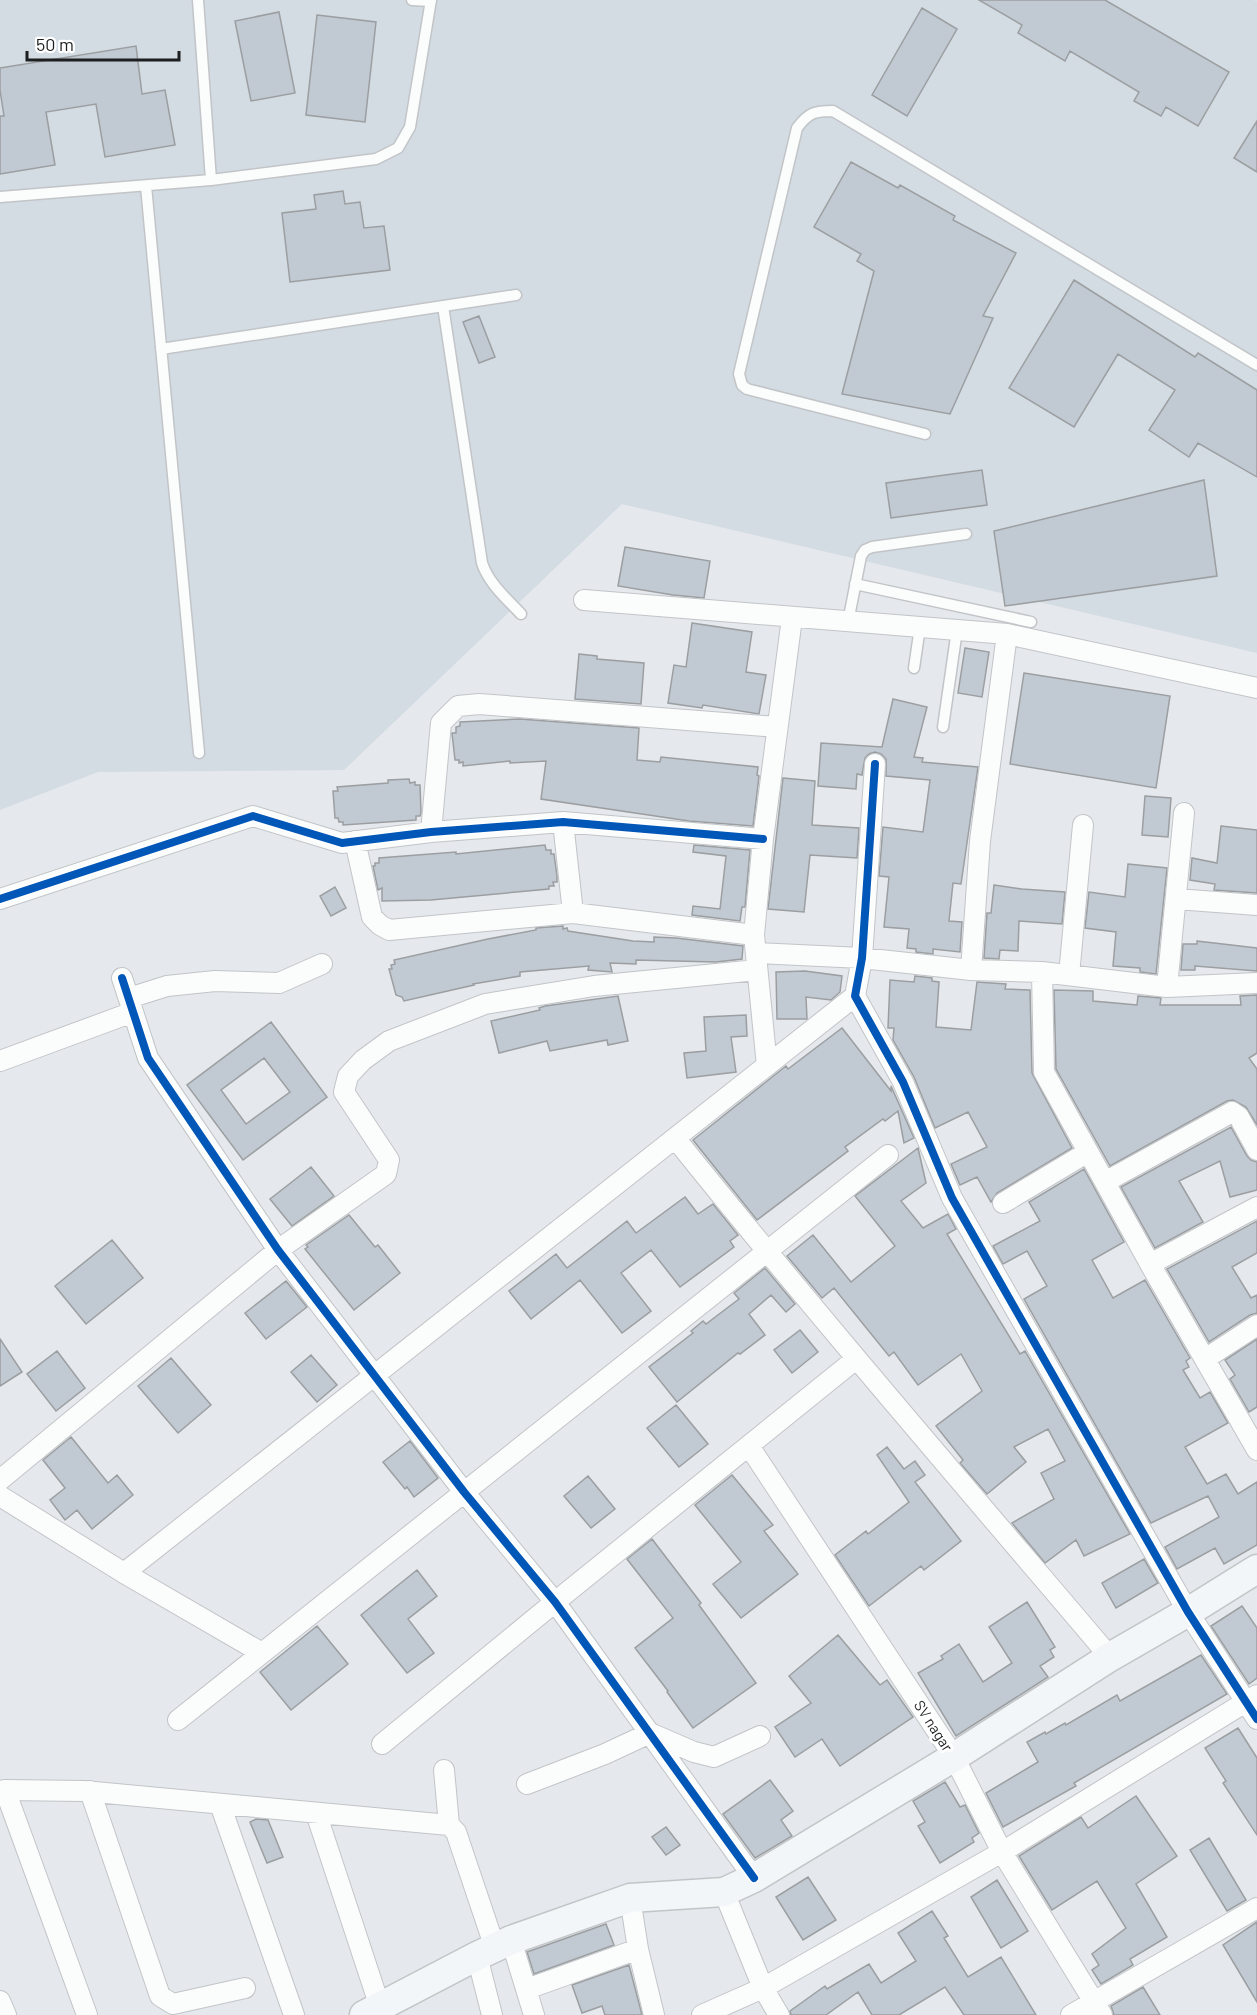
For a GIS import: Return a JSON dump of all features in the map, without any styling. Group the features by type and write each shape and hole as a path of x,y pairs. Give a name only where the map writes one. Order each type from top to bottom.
{"street":[{"path":"584,600 1007,634 1257,688"},
{"path":"766,1066 756,953 763,838 792,618"},
{"path":"971,970 980,841 1007,634"},
{"path":"431,832 441,723 458,706 479,704 777,727"},
{"path":"876,764 862,958 855,996 903,1082 952,1198 1188,1612 1252,1698 1257,1719"},
{"path":"1167,987 1184,813"},
{"path":"0,899 253,816 342,843 431,832 563,822 763,838"},
{"path":"563,822 573,912"},
{"path":"1069,975 1083,825"},
{"path":"355,841 372,917 389,930 573,912 756,953 862,958 971,970 1042,972 1167,987 1257,983"},
{"path":"1176,899 1257,905"},
{"path":"0,1480 278,1250 386,1173 389,1160 344,1092 348,1076 363,1060 389,1041 485,1004 594,986 756,953"},
{"path":"0,1061 131,1005 167,986 215,981 279,984 322,964"},
{"path":"1042,972 1044,1072 1150,1264 1257,1450"},
{"path":"122,978 148,1058 278,1250 464,1492 555,1602 754,1878"},
{"path":"124,1573 855,996"},
{"path":"1105,1182 1232,1112 1239,1117 1257,1150"},
{"path":"675,1138 766,1252 1110,1657"},
{"path":"1004,1203 1088,1152"},
{"path":"178,1720 888,1155"},
{"path":"1150,1264 1257,1208"},
{"path":"1205,1359 1257,1325"},
{"path":"382,1744 856,1359"},
{"name":"SV nagar","path":"749,1446 954,1757 1002,1852 1098,2008"},
{"path":"0,1496 124,1573 262,1653"},
{"path":"316,1813 372,2011 494,1948 630,1898 724,1892 754,1878 954,1757 1110,1657 1257,1569"},
{"path":"702,2015 763,1988 1002,1852 1252,1698"},
{"path":"650,1732 694,1752 714,1757 760,1736"},
{"path":"527,1784 605,1754 650,1732"},
{"path":"444,1770 449,1825 456,1832 494,1948 492,2015"},
{"path":"87,2015 2,1790 90,1791 449,1825"},
{"path":"90,1791 160,1996 173,2004 245,1988"},
{"path":"220,1804 294,2015"},
{"path":"724,1892 763,1988 779,2015"},
{"path":"630,1898 638,1949 654,2015"},
{"path":"1071,2015 1098,2008 1257,1908"},
{"path":"494,1948 527,1989 534,2015"},
{"path":"527,1989 638,1949"},
{"path":"0,2001 6,2015"}],"lane":[{"path":"198,0 211,180"},
{"path":"0,197 211,180 376,159 398,148 410,127 431,1 412,0"},
{"path":"925,434 747,389 742,385 739,374 797,128 804,118 816,111 834,111 1257,364"},
{"path":"146,186 200,753"},
{"path":"161,349 516,295"},
{"path":"443,306 482,563 492,583 522,614"},
{"path":"848,622 861,556 865,550 872,547 966,534"},
{"path":"855,584 1031,622"},
{"path":"914,668 920,627"},
{"path":"943,727 957,630"}],"shaded area":[{"path":"0,0 1257,1 1257,653 622,504 344,770 98,772 0,810"}],"building":[{"path":"979,0 1105,0 1229,72 1198,126 1166,107 1161,116 1134,101 1139,92 1070,51 1065,61 1018,33 1022,25"},
{"path":"922,8 957,29 907,116 872,95"},
{"path":"279,12 295,93 251,101 235,21"},
{"path":"317,15 376,22 365,122 306,115"},
{"path":"136,46 142,94 165,90 175,145 105,157 96,104 46,112 55,165 0,174 0,116 4,116 0,90 0,68"},
{"path":"1257,121 1257,172 1234,158"},
{"path":"851,162 898,188 900,185 955,216 953,220 1016,253 983,316 993,318 950,414 842,394 874,271 857,261 861,254 814,227"},
{"path":"343,191 345,204 360,202 364,228 384,226 390,270 290,282 282,213 316,209 314,195"},
{"path":"1074,280 1195,357 1198,353 1257,390 1257,477 1198,443 1189,457 1149,430 1175,390 1118,354 1074,427 1009,388"},
{"path":"479,316 495,357 479,363 463,322"},
{"path":"982,470 987,505 891,518 886,483"},
{"path":"1204,480 1217,576 1005,606 994,531"},
{"path":"625,547 710,561 704,598 618,586"},
{"path":"692,623 752,632 746,672 766,675 759,714 703,705 702,708 668,703 674,665 686,667"},
{"path":"965,648 989,652 982,697 958,693"},
{"path":"579,654 597,656 597,659 644,663 641,704 575,699"},
{"path":"1024,673 1170,696 1156,788 1010,764"},
{"path":"893,699 927,707 914,757 923,758 922,762 978,767 961,884 953,883 949,921 962,922 960,952 933,949 933,954 916,952 916,949 907,948 909,929 884,927 889,877 879,876 883,827 923,832 930,780 886,776 886,759 875,752 865,758 862,775 857,774 856,789 818,786 821,743 882,747"},
{"path":"520,719 639,728 637,760 660,762 661,757 758,767 753,826 689,821 541,799 546,761 510,763 510,761 463,766 463,762 459,763 459,760 455,760 452,733 456,733 456,727 460,726 460,722"},
{"path":"783,778 815,781 812,825 859,828 857,858 810,855 804,912 768,909"},
{"path":"409,779 410,783 415,782 415,785 420,785 421,813 420,816 416,816 416,820 343,825 343,822 335,818 333,791 338,791 337,787"},
{"path":"1145,796 1171,798 1168,837 1142,835"},
{"path":"1221,826 1257,830 1257,893 1214,890 1215,884 1190,880 1192,858 1217,863"},
{"path":"545,845 546,850 551,850 551,854 554,854 557,876 557,882 553,882 554,886 549,886 549,889 431,900 382,901 382,888 378,890 373,866 379,863 379,858 456,852 456,854"},
{"path":"694,845 750,850 745,907 742,907 740,921 692,915 693,906 720,909 726,856 693,852"},
{"path":"1128,864 1167,868 1156,974 1140,972 1140,968 1113,966 1116,932 1085,928 1089,892 1125,897"},
{"path":"994,885 1065,892 1062,924 1019,921 1018,951 1000,950 999,959 984,958 987,913 991,913"},
{"path":"335,887 346,908 331,916 320,896"},
{"path":"563,926 563,929 567,928 568,931 633,941 654,942 654,937 676,938 743,946 742,959 716,962 636,960 636,964 610,963 612,972 588,970 589,966 520,972 520,976 473,984 404,1001 402,997 396,995 389,969 392,969 391,965 395,964 394,960 536,930 536,928"},
{"path":"1197,941 1257,948 1257,971 1195,966 1195,970 1181,970 1183,944 1197,944"},
{"path":"805,971 842,976 840,992 831,1000 806,997 807,1019 777,1019 776,972"},
{"path":"915,976 932,978 932,981 939,982 936,1027 971,1030 977,982 1006,984 1005,989 1030,990 1032,1073 1072,1148 997,1193 991,1202 977,1177 960,1185 951,1164 987,1147 968,1112 935,1128 914,1077 893,1040 894,1028 888,1028 890,980 914,982"},
{"path":"1054,990 1093,991 1093,1001 1137,1005 1138,996 1161,998 1160,1005 1241,1005 1240,996 1257,995 1257,1053 1249,1058 1257,1069 1257,1125 1246,1107 1233,1100 1227,1101 1110,1166 1056,1069"},
{"path":"618,996 628,1041 608,1045 607,1040 550,1051 547,1041 499,1053 491,1021 540,1010 539,1008 545,1006"},
{"path":"746,1015 747,1036 731,1037 736,1072 687,1078 684,1053 706,1051 704,1017"},
{"path":"271,1022 327,1097 243,1160 187,1085","holes":["264,1058 290,1092 246,1124 221,1090"]},
{"path":"842,1028 891,1091 891,1086 914,1138 904,1143 898,1111 885,1121 883,1119 845,1147 848,1151 757,1220 693,1140 786,1066 788,1069"},
{"path":"1231,1127 1247,1156 1257,1162 1257,1190 1230,1197 1220,1161 1179,1181 1203,1222 1155,1248 1121,1187"},
{"path":"918,1148 926,1183 901,1201 923,1228 948,1214 956,1229 947,1234 1020,1354 1025,1351 1130,1534 1084,1556 1076,1540 1045,1563 1012,1523 1054,1499 1041,1473 1065,1461 1048,1429 1014,1447 1026,1462 987,1494 960,1463 963,1460 936,1426 982,1391 961,1354 918,1385 894,1352 889,1356 834,1288 822,1298 787,1256 813,1235 851,1282 895,1246 855,1196"},
{"path":"311,1167 334,1196 292,1226 270,1199"},
{"path":"1084,1169 1124,1242 1092,1260 1113,1298 1145,1280 1190,1358 1186,1361 1189,1367 1183,1370 1200,1398 1210,1392 1228,1423 1185,1447 1207,1484 1226,1474 1238,1494 1257,1482 1257,1545 1224,1564 1215,1548 1177,1569 1165,1547 1219,1517 1208,1496 1151,1523 1024,1299 1047,1286 1027,1251 1003,1264 993,1246 1040,1221 1029,1202"},
{"path":"685,1197 698,1214 713,1204 738,1235 730,1241 734,1247 680,1287 651,1250 621,1273 651,1311 622,1333 580,1280 531,1319 509,1291 556,1254 567,1268 627,1221 636,1233"},
{"path":"349,1215 375,1247 378,1245 400,1273 354,1310 305,1249 308,1247 306,1245"},
{"path":"1257,1221 1257,1253 1232,1267 1251,1298 1257,1295 1257,1313 1250,1315 1209,1342 1167,1269"},
{"path":"112,1240 143,1278 86,1324 55,1286"},
{"path":"765,1268 795,1304 786,1312 771,1295 749,1314 765,1335 740,1354 738,1353 677,1402 649,1367 693,1333 691,1331 703,1321 706,1324 739,1299 734,1293"},
{"path":"286,1281 307,1307 266,1339 245,1313"},
{"path":"800,1330 818,1352 792,1373 774,1350"},
{"path":"0,1339 22,1372 0,1386"},
{"path":"1257,1339 1257,1407 1249,1412 1230,1379 1235,1375 1225,1360"},
{"path":"57,1351 85,1388 56,1411 27,1374"},
{"path":"311,1355 337,1385 317,1402 291,1372"},
{"path":"171,1358 211,1405 178,1433 138,1386"},
{"path":"676,1405 708,1444 679,1467 647,1428"},
{"path":"71,1437 108,1483 117,1475 133,1495 92,1529 77,1510 65,1520 50,1500 65,1488 43,1460"},
{"path":"410,1441 438,1478 414,1497 383,1462"},
{"path":"887,1447 904,1469 915,1461 925,1475 915,1482 961,1541 924,1570 921,1566 869,1606 835,1555 866,1531 868,1534 909,1502 877,1455"},
{"path":"732,1475 773,1525 764,1531 798,1574 741,1618 713,1584 741,1562 695,1505"},
{"path":"588,1476 615,1509 591,1528 564,1496"},
{"path":"652,1539 701,1603 699,1605 756,1683 693,1728 635,1648 673,1618 627,1559"},
{"path":"1144,1559 1158,1583 1116,1608 1102,1583"},
{"path":"417,1570 437,1596 408,1619 434,1653 407,1673 361,1615"},
{"path":"1027,1602 1055,1647 1050,1650 1054,1657 1040,1666 1048,1677 956,1736 918,1673 943,1659 941,1656 959,1644 983,1682 1012,1663 989,1627"},
{"path":"1242,1606 1257,1628 1257,1678 1249,1684 1211,1626"},
{"path":"317,1626 348,1664 291,1710 260,1672"},
{"path":"838,1635 880,1685 887,1680 913,1717 840,1766 822,1739 795,1757 775,1727 811,1703 789,1676"},
{"path":"1201,1655 1227,1694 1074,1783 1076,1786 1003,1827 986,1793 1038,1762 1027,1742 1065,1723 1066,1725 1117,1695 1120,1701"},
{"path":"1238,1728 1257,1758 1257,1835 1223,1783 1226,1781 1205,1748"},
{"path":"770,1780 793,1811 781,1820 792,1836 755,1858 723,1814"},
{"path":"945,1782 960,1807 965,1805 979,1833 972,1838 974,1842 940,1863 918,1826 925,1822 913,1801"},
{"path":"1136,1796 1177,1856 1136,1884 1167,1937 1130,1959 1133,1965 1101,1984 1092,1970 1099,1965 1092,1954 1126,1928 1097,1881 1052,1910 1019,1856 1081,1817 1088,1828"},
{"path":"256,1819 268,1820 283,1857 267,1863 250,1822"},
{"path":"666,1827 680,1845 666,1855 652,1837"},
{"path":"1209,1838 1246,1900 1227,1911 1190,1850"},
{"path":"808,1877 836,1920 803,1940 776,1897"},
{"path":"997,1880 1028,1931 1001,1948 971,1897"},
{"path":"932,1911 948,1936 944,1938 968,1977 1001,1957 1036,2015 964,2015 945,1987 899,2015 872,2015 858,1992 826,2015 791,2015 790,2011 825,1986 827,1989 869,1964 881,1983 916,1961 898,1933"},
{"path":"1257,1922 1257,2002 1223,1945"},
{"path":"606,1924 614,1945 534,1974 527,1952"},
{"path":"629,1965 642,2015 605,2015 602,2006 582,2013 572,1985"},
{"path":"1143,1987 1160,2015 1114,2015 1111,2006"}],"cycle path":[{"path":"875,764 862,958 855,996 903,1082 952,1198 1188,1612 1257,1719"},
{"path":"0,899 253,816 342,843 431,832 563,822 763,839"},
{"path":"122,978 148,1058 278,1250 464,1492 555,1602 754,1878"}]}
